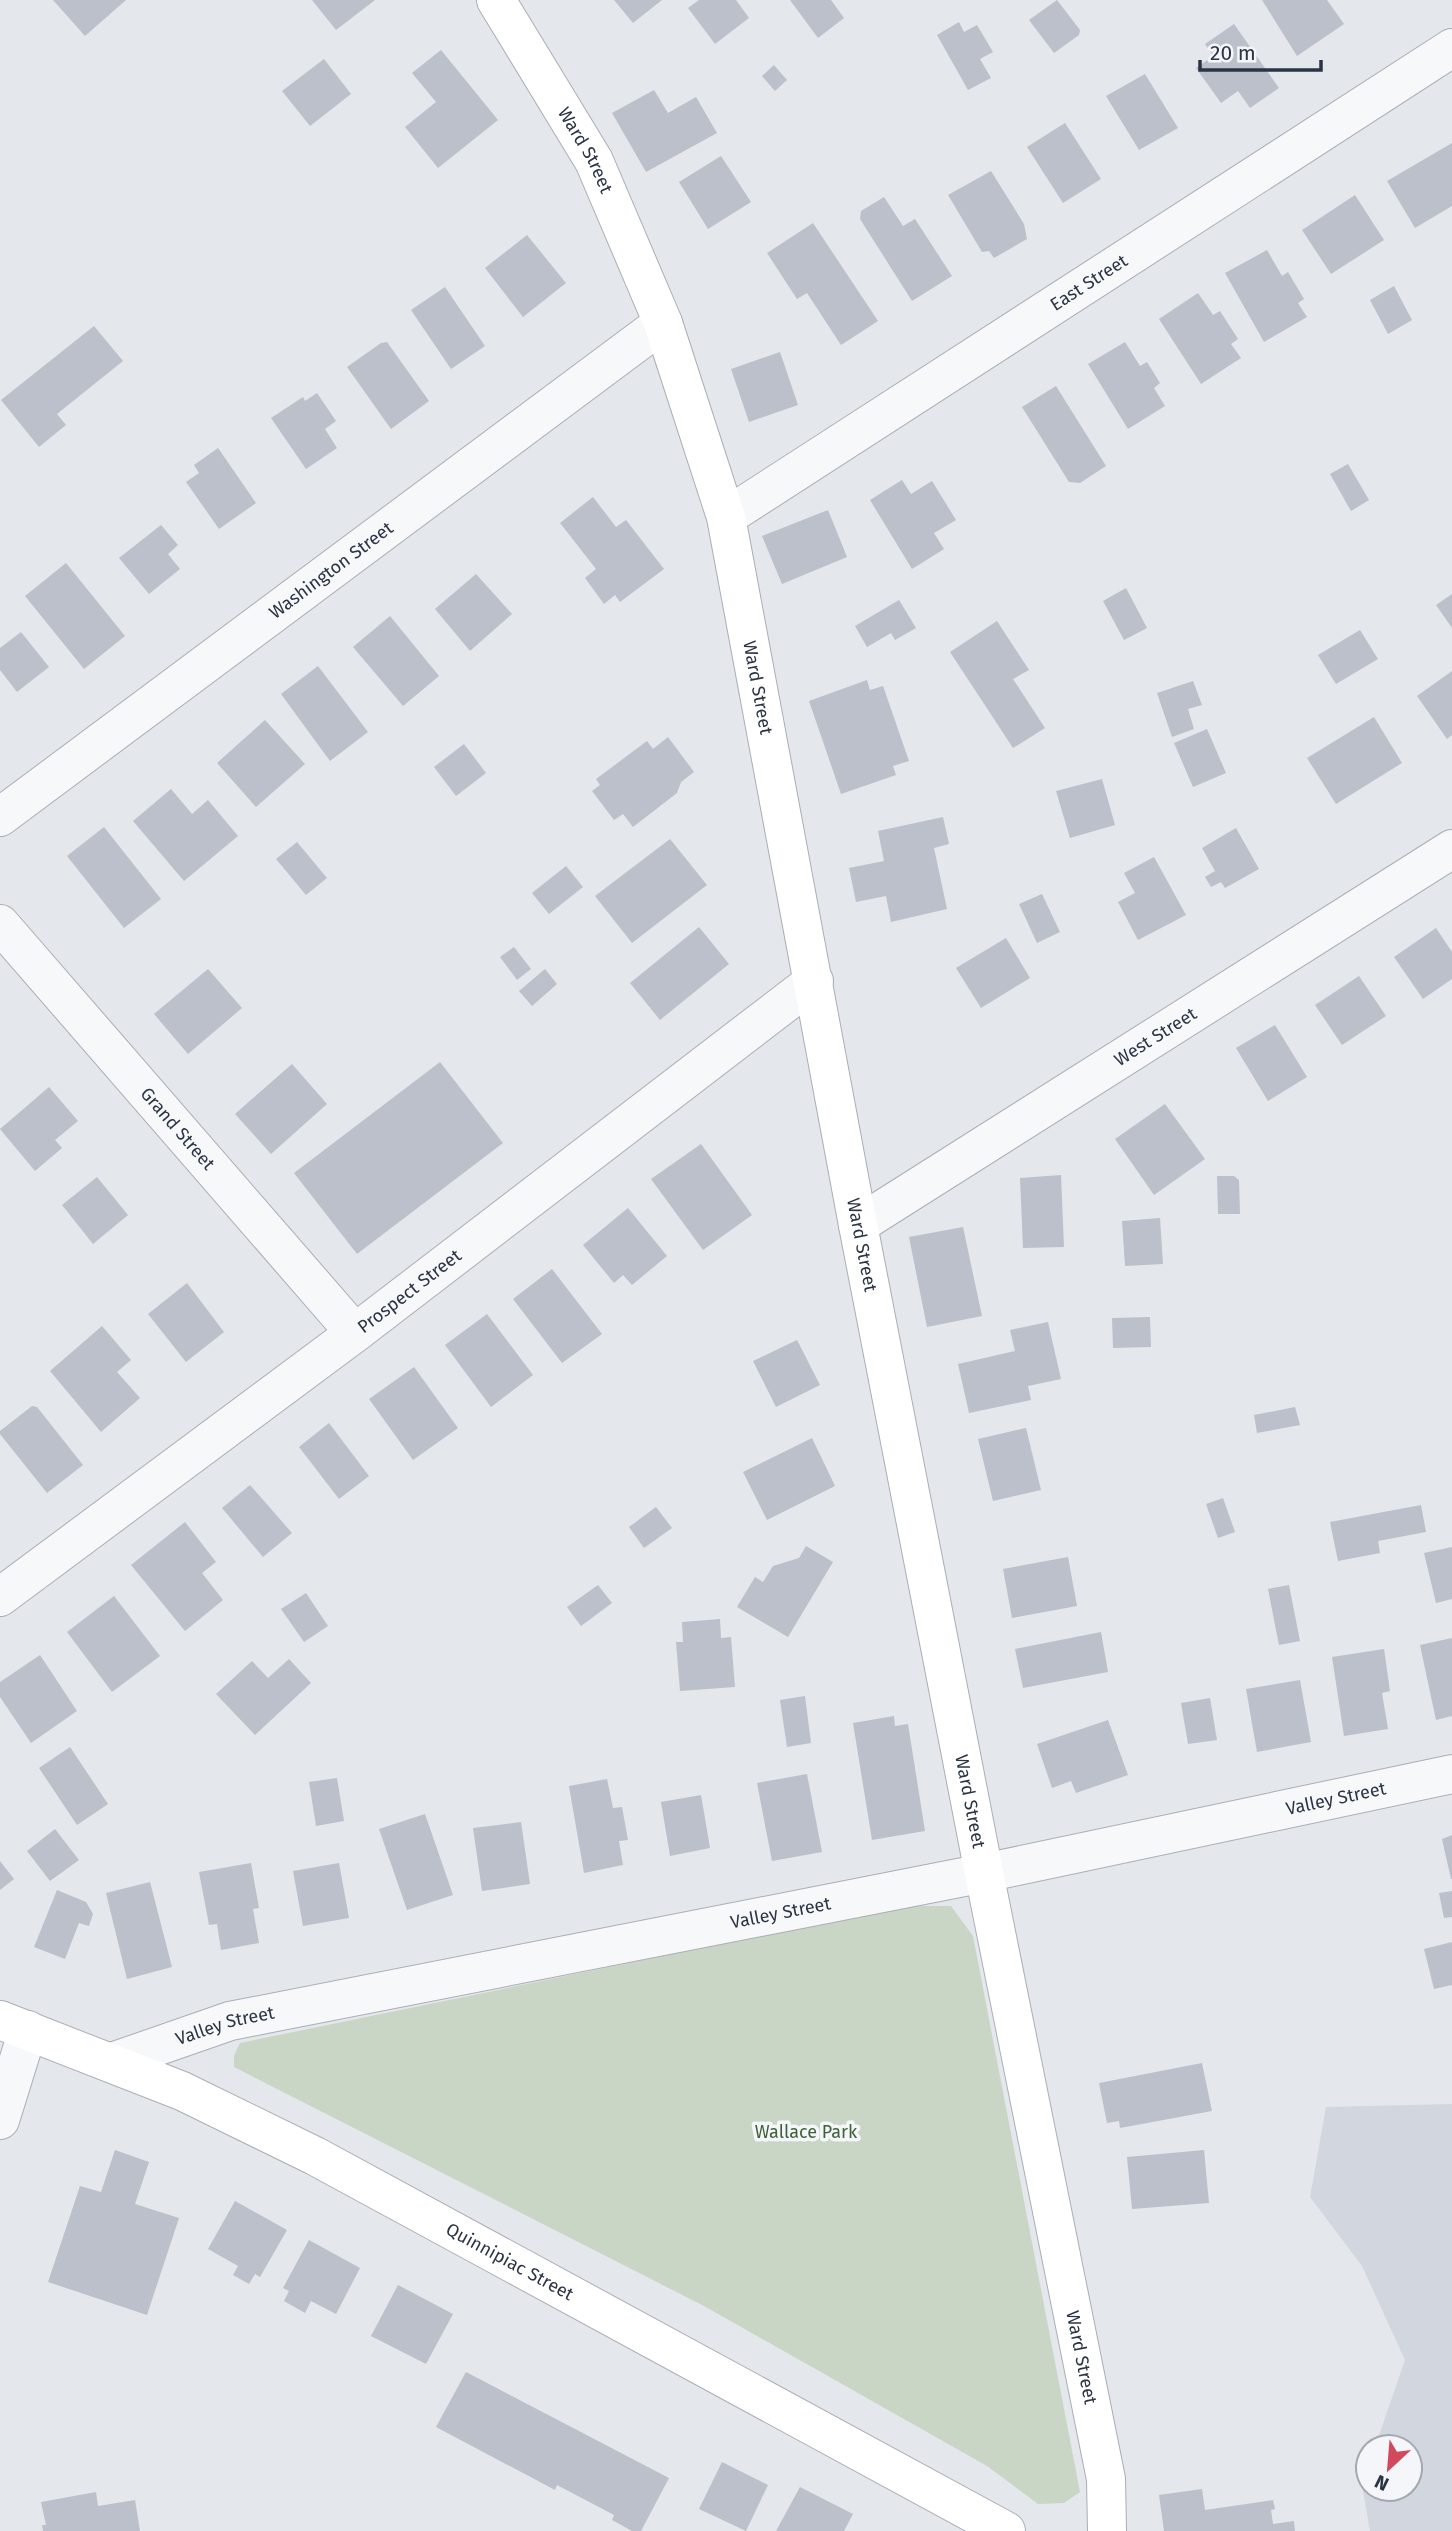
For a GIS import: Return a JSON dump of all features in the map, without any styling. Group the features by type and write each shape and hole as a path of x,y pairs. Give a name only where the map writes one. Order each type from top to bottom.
{"street":[{"name":"Ward Street","path":"496,0 594,161 663,323 726,517 858,1225 984,1873 1106,2479 1107,2531"},
{"name":"East Street","path":"726,517 1452,48"},
{"name":"Washington Street","path":"0,817 663,323"},
{"name":"West Street","path":"858,1225 1452,849"},
{"name":"Grand Street","path":"0,923 355,1333"},
{"name":"Prospect Street","path":"0,1597 355,1333 814,981"},
{"name":"Valley Street","path":"112,2062 230,2021 984,1873 1452,1774"},
{"name":"Quinnipiac Street","path":"14,2025 182,2091 382,2191 1006,2531"},
{"path":"0,2120 14,2025"}],"shaded area":[{"path":"1452,2104 1452,2531 1370,2531 1365,2503 1424,2503 1424,2433 1380,2433 1405,2360 1362,2266 1310,2197 1326,2107"}],"green space":[{"name":"Wallace Park","path":"906,1906 951,1906 973,1936 1080,2492 1064,2503 1038,2504 987,2466 704,2306 234,2067 234,2056 240,2043"}],"building":[{"path":"53,0 126,0 85,36"},
{"path":"312,0 375,0 336,30"},
{"path":"614,0 662,0 633,23"},
{"path":"699,0 736,0 749,18 715,44 688,8"},
{"path":"790,0 831,0 844,18 818,38"},
{"path":"1057,0 1080,30 1079,35 1054,53 1029,20"},
{"path":"1262,0 1327,0 1344,24 1297,56"},
{"path":"959,22 964,32 977,25 993,52 980,59 991,78 968,90 937,35"},
{"path":"1234,24 1279,88 1250,108 1238,91 1221,103 1196,68 1213,56 1205,44"},
{"path":"441,50 498,120 438,168 405,127 436,102 412,73"},
{"path":"324,59 351,94 310,126 282,91"},
{"path":"774,65 787,80 775,91 762,76"},
{"path":"1145,74 1178,128 1139,150 1106,96"},
{"path":"654,90 668,113 696,97 717,133 646,172 612,113"},
{"path":"1065,123 1101,179 1063,203 1027,147"},
{"path":"1452,143 1452,206 1415,228 1387,181"},
{"path":"721,156 751,202 708,229 679,182"},
{"path":"991,171 1024,224 1027,239 994,258 989,251 982,252 948,195"},
{"path":"1355,195 1384,240 1331,274 1302,230"},
{"path":"884,197 903,226 915,219 952,276 912,301 860,219 861,211"},
{"path":"813,223 878,321 841,345 807,293 797,299 767,253"},
{"path":"527,235 566,283 523,317 485,268"},
{"path":"1267,250 1282,276 1288,272 1304,299 1298,303 1307,317 1264,342 1225,273"},
{"path":"1394,286 1412,320 1388,334 1370,300"},
{"path":"445,287 485,346 451,369 411,310"},
{"path":"1198,293 1213,315 1220,311 1238,339 1231,344 1241,358 1201,384 1159,319"},
{"path":"94,326 123,361 57,414 66,425 39,447 1,400"},
{"path":"387,342 429,401 391,429 347,367 381,343"},
{"path":"1125,342 1140,366 1147,362 1160,383 1154,388 1165,406 1128,429 1088,364"},
{"path":"780,352 798,405 749,422 731,369"},
{"path":"1056,386 1106,466 1080,483 1069,482 1022,407"},
{"path":"317,393 336,421 325,429 337,448 306,469 271,418 303,397 305,401"},
{"path":"218,448 256,503 219,529 186,482 199,473 194,465"},
{"path":"1348,464 1369,500 1351,511 1330,474"},
{"path":"902,480 911,494 932,481 956,520 934,533 944,549 912,569 870,500"},
{"path":"593,497 616,527 626,520 664,569 620,602 615,595 604,604 585,578 596,569 560,523"},
{"path":"828,510 847,557 782,584 762,536"},
{"path":"161,525 178,545 168,554 180,569 149,594 119,558"},
{"path":"66,563 125,636 84,669 25,596"},
{"path":"476,574 512,614 470,651 435,609"},
{"path":"1126,588 1147,628 1124,640 1103,601"},
{"path":"1452,594 1452,628 1436,605"},
{"path":"899,600 916,628 895,640 891,633 867,647 855,626"},
{"path":"390,616 439,676 403,706 353,647"},
{"path":"997,621 1029,670 1013,679 1045,728 1013,748 950,652"},
{"path":"1360,630 1378,659 1336,684 1318,655"},
{"path":"21,632 49,667 17,692 0,670 0,648"},
{"path":"318,666 368,732 330,761 281,694"},
{"path":"1452,671 1452,735 1447,739 1417,696"},
{"path":"867,680 870,690 883,686 909,761 893,766 896,775 841,794 809,701"},
{"path":"1193,681 1202,705 1188,709 1194,729 1172,737 1157,693"},
{"path":"1374,717 1402,763 1336,804 1307,758"},
{"path":"265,720 305,764 256,807 217,763"},
{"path":"1207,729 1226,773 1193,787 1174,743"},
{"path":"668,737 694,772 681,782 677,793 633,827 623,814 614,820 592,791 600,785 596,779 647,741 653,749"},
{"path":"464,744 486,773 456,796 434,767"},
{"path":"1102,779 1115,825 1070,838 1056,791"},
{"path":"171,789 192,814 208,800 238,836 184,881 133,821"},
{"path":"943,817 949,844 934,848 947,909 891,922 886,896 856,902 849,868 884,861 878,831"},
{"path":"104,827 161,899 124,928 67,856"},
{"path":"1236,828 1259,869 1225,888 1221,882 1211,887 1205,877 1215,871 1202,848"},
{"path":"670,839 707,885 632,943 595,896"},
{"path":"297,842 327,878 306,895 276,859"},
{"path":"1154,857 1186,915 1138,940 1118,902 1135,893 1124,873"},
{"path":"566,866 583,887 549,914 532,893"},
{"path":"1042,894 1060,932 1037,943 1019,904"},
{"path":"699,927 729,964 660,1020 630,983"},
{"path":"1436,928 1452,952 1452,979 1423,999 1394,957"},
{"path":"1006,938 1030,978 981,1008 956,968"},
{"path":"514,947 531,969 517,980 500,957"},
{"path":"208,969 242,1008 188,1054 154,1014"},
{"path":"545,969 557,984 532,1006 519,991"},
{"path":"1359,976 1386,1016 1342,1045 1315,1005"},
{"path":"1275,1025 1307,1077 1268,1101 1236,1048"},
{"path":"440,1062 503,1143 357,1254 294,1173"},
{"path":"292,1064 327,1104 271,1154 235,1114"},
{"path":"49,1087 78,1121 55,1140 62,1148 35,1171 0,1129"},
{"path":"1165,1104 1205,1159 1154,1195 1115,1139"},
{"path":"701,1144 752,1215 703,1250 651,1179"},
{"path":"1061,1175 1064,1247 1023,1248 1020,1178"},
{"path":"1217,1176 1234,1176 1239,1180 1240,1214 1218,1214"},
{"path":"97,1177 128,1215 93,1244 62,1205"},
{"path":"628,1208 667,1256 632,1285 623,1275 614,1283 583,1245"},
{"path":"1160,1218 1163,1264 1125,1266 1122,1221"},
{"path":"963,1227 982,1316 927,1327 909,1237"},
{"path":"552,1269 602,1334 562,1363 513,1299"},
{"path":"187,1283 224,1332 186,1362 148,1314"},
{"path":"487,1314 533,1375 491,1407 445,1345"},
{"path":"1150,1317 1151,1347 1113,1348 1112,1318"},
{"path":"1048,1322 1061,1379 1028,1386 1031,1400 969,1413 958,1364 1015,1351 1010,1330"},
{"path":"102,1326 131,1360 117,1372 140,1398 101,1432 50,1371"},
{"path":"797,1340 820,1385 776,1407 753,1361"},
{"path":"414,1367 458,1428 413,1460 369,1399"},
{"path":"32,1406 37,1407 83,1465 47,1493 0,1434 0,1431"},
{"path":"1295,1407 1300,1425 1257,1433 1254,1415"},
{"path":"329,1423 369,1476 339,1499 299,1447"},
{"path":"1026,1428 1041,1490 993,1501 978,1439"},
{"path":"812,1438 835,1486 767,1520 743,1472"},
{"path":"250,1485 292,1533 263,1557 222,1508"},
{"path":"1223,1498 1235,1532 1218,1538 1206,1504"},
{"path":"1421,1505 1426,1532 1378,1541 1380,1553 1338,1561 1330,1522"},
{"path":"656,1507 672,1528 644,1548 629,1527"},
{"path":"185,1522 216,1562 202,1573 223,1600 185,1631 131,1565"},
{"path":"806,1546 833,1562 788,1637 737,1607 755,1577 763,1582 773,1566 799,1558"},
{"path":"1452,1547 1452,1599 1436,1603 1424,1553"},
{"path":"1068,1557 1077,1606 1012,1618 1003,1569"},
{"path":"598,1585 612,1603 581,1626 567,1607"},
{"path":"1289,1585 1300,1641 1279,1645 1268,1589"},
{"path":"306,1593 328,1626 304,1642 281,1609"},
{"path":"114,1596 160,1656 112,1692 67,1632"},
{"path":"720,1619 721,1638 731,1637 735,1687 680,1691 676,1642 683,1642 682,1622"},
{"path":"1101,1632 1108,1672 1023,1688 1015,1649"},
{"path":"1452,1638 1452,1716 1436,1720 1420,1645"},
{"path":"1384,1649 1390,1691 1382,1693 1388,1729 1344,1736 1332,1657"},
{"path":"40,1655 77,1711 31,1743 0,1697 0,1682"},
{"path":"289,1659 311,1683 255,1735 216,1694 252,1661 268,1678"},
{"path":"1300,1680 1311,1742 1257,1752 1246,1689"},
{"path":"805,1696 811,1743 787,1747 780,1700"},
{"path":"1210,1698 1217,1740 1188,1744 1181,1703"},
{"path":"894,1716 895,1726 908,1724 925,1831 872,1840 853,1723"},
{"path":"1108,1720 1128,1775 1076,1793 1071,1781 1052,1788 1037,1744"},
{"path":"70,1747 108,1804 77,1825 39,1768"},
{"path":"807,1774 822,1852 772,1861 757,1783"},
{"path":"337,1778 344,1821 316,1826 309,1782"},
{"path":"607,1779 613,1808 622,1807 628,1840 619,1841 623,1865 584,1873 569,1786"},
{"path":"701,1795 710,1848 670,1856 661,1802"},
{"path":"425,1814 453,1895 407,1910 379,1829"},
{"path":"521,1822 530,1884 482,1891 473,1828"},
{"path":"55,1829 79,1860 50,1881 27,1851"},
{"path":"1452,1835 1452,1879 1451,1879 1442,1839"},
{"path":"0,1861 14,1879 0,1890"},
{"path":"251,1863 259,1908 253,1909 259,1943 221,1950 217,1924 209,1925 199,1872"},
{"path":"339,1863 349,1918 303,1926 293,1871"},
{"path":"150,1882 172,1967 127,1979 106,1893"},
{"path":"57,1890 86,1902 93,1914 89,1926 79,1923 65,1959 34,1947"},
{"path":"1452,1891 1452,1917 1444,1918 1439,1893"},
{"path":"1452,1942 1452,1985 1434,1989 1424,1949"},
{"path":"1202,2063 1212,2111 1120,2128 1119,2121 1107,2123 1099,2083"},
{"path":"115,2150 149,2162 135,2204 179,2218 147,2315 48,2282 80,2186 101,2192"},
{"path":"1204,2150 1209,2203 1132,2209 1127,2157"},
{"path":"235,2201 287,2230 260,2277 255,2274 249,2284 233,2275 238,2266 208,2249"},
{"path":"309,2240 360,2268 336,2314 311,2301 305,2313 284,2301 289,2291 283,2288"},
{"path":"398,2285 453,2314 426,2364 371,2336"},
{"path":"466,2372 669,2478 641,2531 632,2531 612,2520 614,2515 557,2485 555,2490 436,2427"},
{"path":"722,2462 768,2485 746,2531 699,2509"},
{"path":"800,2487 853,2514 844,2531 776,2531"},
{"path":"1202,2489 1205,2510 1273,2500 1273,2524 1294,2521 1295,2531 1164,2531 1159,2495"},
{"path":"96,2492 98,2506 135,2500 140,2531 43,2531 42,2525 46,2525 41,2502"}]}
